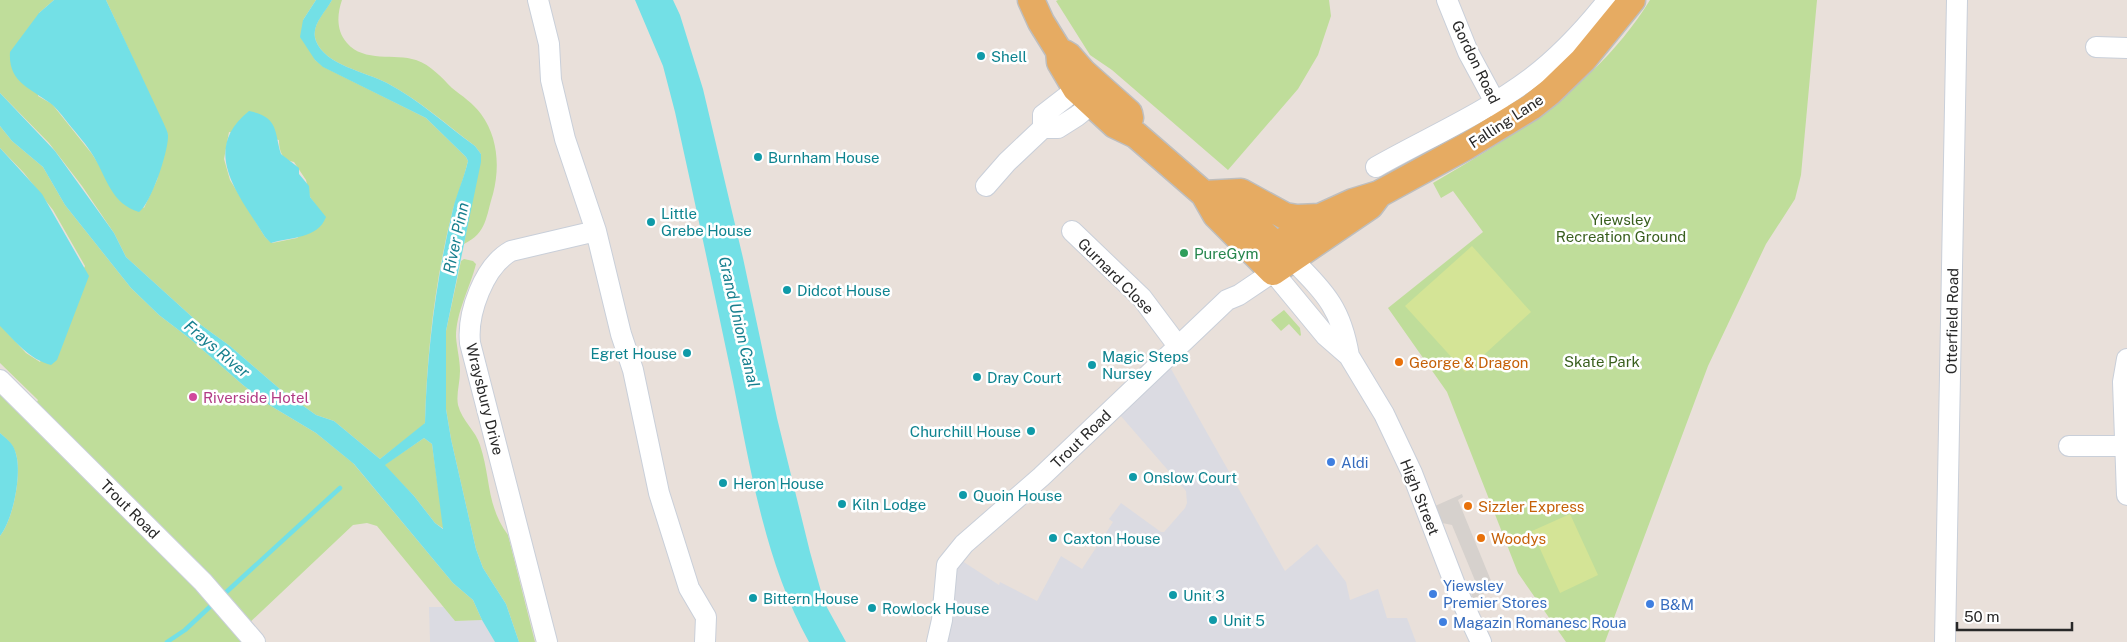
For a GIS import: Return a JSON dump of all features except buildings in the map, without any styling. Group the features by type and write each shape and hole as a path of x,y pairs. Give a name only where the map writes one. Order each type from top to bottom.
{"main road":[{"name":"High Street","path":"1031,0 1059,51 1069,56 1091,91 1129,113 1136,135 1204,194 1229,202 1276,259"},
{"name":"Falling Lane","path":"1276,259 1320,217 1353,202 1379,194 1501,113 1531,107 1565,78 1632,0"},
{"path":"1204,194 1241,192 1285,216 1297,218 1320,217"},
{"name":"Falling Lane","path":"1276,259 1318,239 1370,206 1379,194"}],"street":[{"path":"538,0 549,44 551,80 563,131 583,198 596,231 621,334 633,370 660,493 689,588 706,618 705,642"},
{"name":"Gordon Road","path":"1448,0 1468,52 1501,113"},
{"name":"Falling Lane","path":"1376,167 1501,113 1531,78 1567,47 1608,0"},
{"name":"Otterfield Road","path":"1945,642 1957,0"},
{"path":"2096,47 2127,48"},
{"path":"986,186 1007,162 1043,128 1058,128 1091,91"},
{"name":"Wraysbury Drive","path":"547,642 470,343 470,325 474,307 489,273 505,254 511,250 596,231"},
{"name":"Gurnard Close","path":"1072,231 1142,298 1178,346"},
{"name":"Trout Road","path":"938,642 947,565 964,544 1040,477 1228,300 1234,287 1276,259"},
{"name":"High Street","path":"1276,259 1319,287 1336,310 1345,332 1349,356 1384,414 1412,473 1459,595 1481,642"},
{"path":"2127,360 2123,382 2127,495"},
{"name":"Trout Road","path":"0,380 203,582 256,642"},
{"path":"2069,446 2125,446"}],"shaded area":[{"path":"1166,360 1285,571 1317,544 1346,582 1350,600 1378,589 1387,618 1407,618 1416,642 940,642 956,557 999,585 1000,582 1037,601 1061,556 1082,569 1113,522 1109,519 1121,503 1161,532 1164,532 1185,508 1187,503 1186,491 1113,407"},
{"path":"1462,494 1463,497 1458,500 1494,588 1473,599 1471,593 1476,583 1452,525 1442,523 1435,506"},
{"path":"429,607 445,607 455,621 482,620 495,642 430,642"}],"green space":[{"path":"0,0 54,0 39,13 38,96 52,104 101,168 144,208 157,180 168,135 106,0 316,0 303,20 315,60 324,67 426,118 468,161 453,209 441,262 430,342 425,423 423,426 380,459 334,421 316,415 281,390 230,346 201,325 126,257 114,233 82,186 49,143 0,93","holes":["229,132 279,140 282,154 294,162 306,180 310,197 325,218 297,238 272,243 265,237 230,180 224,159"]},
{"path":"332,0 342,0 338,17 339,28 343,38 354,49 371,55 408,58 427,65 471,103 487,123 496,152 495,184 487,217 481,229 472,240 464,244 481,154 475,146 410,97 387,83 337,62 321,49 316,41 315,30 319,19"},
{"path":"1329,0 1331,16 1318,55 1298,89 1228,170 1112,70 1090,55 1056,1"},
{"name":"Yiewsley Recreation Ground","path":"1650,0 1817,0 1801,175 1795,199 1766,244 1708,366 1605,642 1566,642 1518,573 1447,392 1388,308 1483,232 1453,191 1441,198 1433,183 1495,146 1553,105 1606,57 1629,30"},
{"path":"0,126 12,141 43,167 65,205 131,288 159,315 189,338 243,385 266,403 316,433 353,463 453,583 473,600 482,620 455,621 377,526 367,523 353,525 247,625 33,409 38,400 0,363 0,325 26,353 40,362 85,266 53,210 24,173 0,148"},
{"path":"1472,246 1531,312 1465,372 1405,306"},
{"path":"464,259 473,261 476,264 458,318 456,337 460,371 458,405 480,445 492,502 508,535 535,642 519,642 506,604 483,568 476,549 451,439 446,409 446,331 461,261"},
{"path":"1284,310 1300,328 1300,336 1289,324 1281,331 1271,320"},
{"path":"0,387 200,593 241,642 0,642 0,536 9,519 15,496 18,463 15,450 10,442 0,433"},
{"path":"424,438 432,444 444,529 435,523 414,496 384,465"},
{"path":"1570,514 1598,575 1560,593 1532,531"}],"water":[{"path":"54,0 106,0 167,131 168,142 166,152 154,188 144,207 139,212 122,203 116,197 99,165 82,140 50,103 22,83 13,71 10,62 10,52 39,13"},
{"path":"316,0 332,0 315,30 316,41 321,49 337,62 387,83 410,97 475,146 481,154 481,162 446,331 446,409 476,549 483,568 506,604 519,642 495,642 473,600 453,583 354,464 316,433 266,403 243,385 189,338 159,315 131,288 65,205 43,167 12,141 0,126 0,93 55,151 114,233 126,257 201,325 230,346 281,390 316,415 334,421 380,459 425,423 430,342 437,288 453,209 468,161 426,118 323,67 315,60 300,37 303,20","holes":["424,438 432,444 443,529 435,523 414,496 385,465"]},
{"name":"Grand Union Canal","path":"635,0 673,0 680,15 703,89 743,258 777,418 810,552 824,602 846,642 809,642 794,612 770,548 753,482 675,112 663,66"},
{"path":"249,111 266,117 274,126 281,154 299,168 299,174 309,186 310,197 326,217 317,229 310,233 271,243 265,237 236,190 225,158 227,142 234,126"},
{"path":"0,148 42,194 89,276 57,360 51,365 29,354 0,326"},
{"path":"0,433 14,447 18,463 18,473 15,497 9,519 0,536"}],"waterway":[{"path":"222,596 340,488"},
{"path":"167,642 185,630 214,603"}],"place":[{"name":"Shell","path":"981,56"},
{"name":"Burnham House","path":"758,157"},
{"name":"Little Grebe House","path":"651,222"},
{"name":"PureGym","path":"1184,253"},
{"name":"Didcot House","path":"787,290"},
{"name":"Egret House","path":"687,353"},
{"name":"George & Dragon","path":"1399,362"},
{"name":"Magic Steps Nursey","path":"1092,365"},
{"name":"Dray Court","path":"977,377"},
{"name":"Riverside Hotel","path":"193,397"},
{"name":"Churchill House","path":"1031,431"},
{"name":"Aldi","path":"1331,462"},
{"name":"Onslow Court","path":"1133,477"},
{"name":"Heron House","path":"723,483"},
{"name":"Quoin House","path":"963,495"},
{"name":"Kiln Lodge","path":"842,504"},
{"name":"Sizzler Express","path":"1468,506"},
{"name":"Caxton House","path":"1053,538"},
{"name":"Woodys","path":"1481,538"},
{"name":"Yiewsley Premier Stores","path":"1433,594"},
{"name":"Unit 3","path":"1173,595"},
{"name":"Bittern House","path":"753,598"},
{"name":"B&M","path":"1650,604"},
{"name":"Rowlock House","path":"872,608"},
{"name":"Unit 5","path":"1213,620"},
{"name":"Magazin Romanesc Roua","path":"1443,622"}],"water label":[{"name":"River Pinn","path":"456,238"},
{"name":"Frays River","path":"217,349"}],"park label":[{"name":"Skate Park","path":"1602,361"}]}
